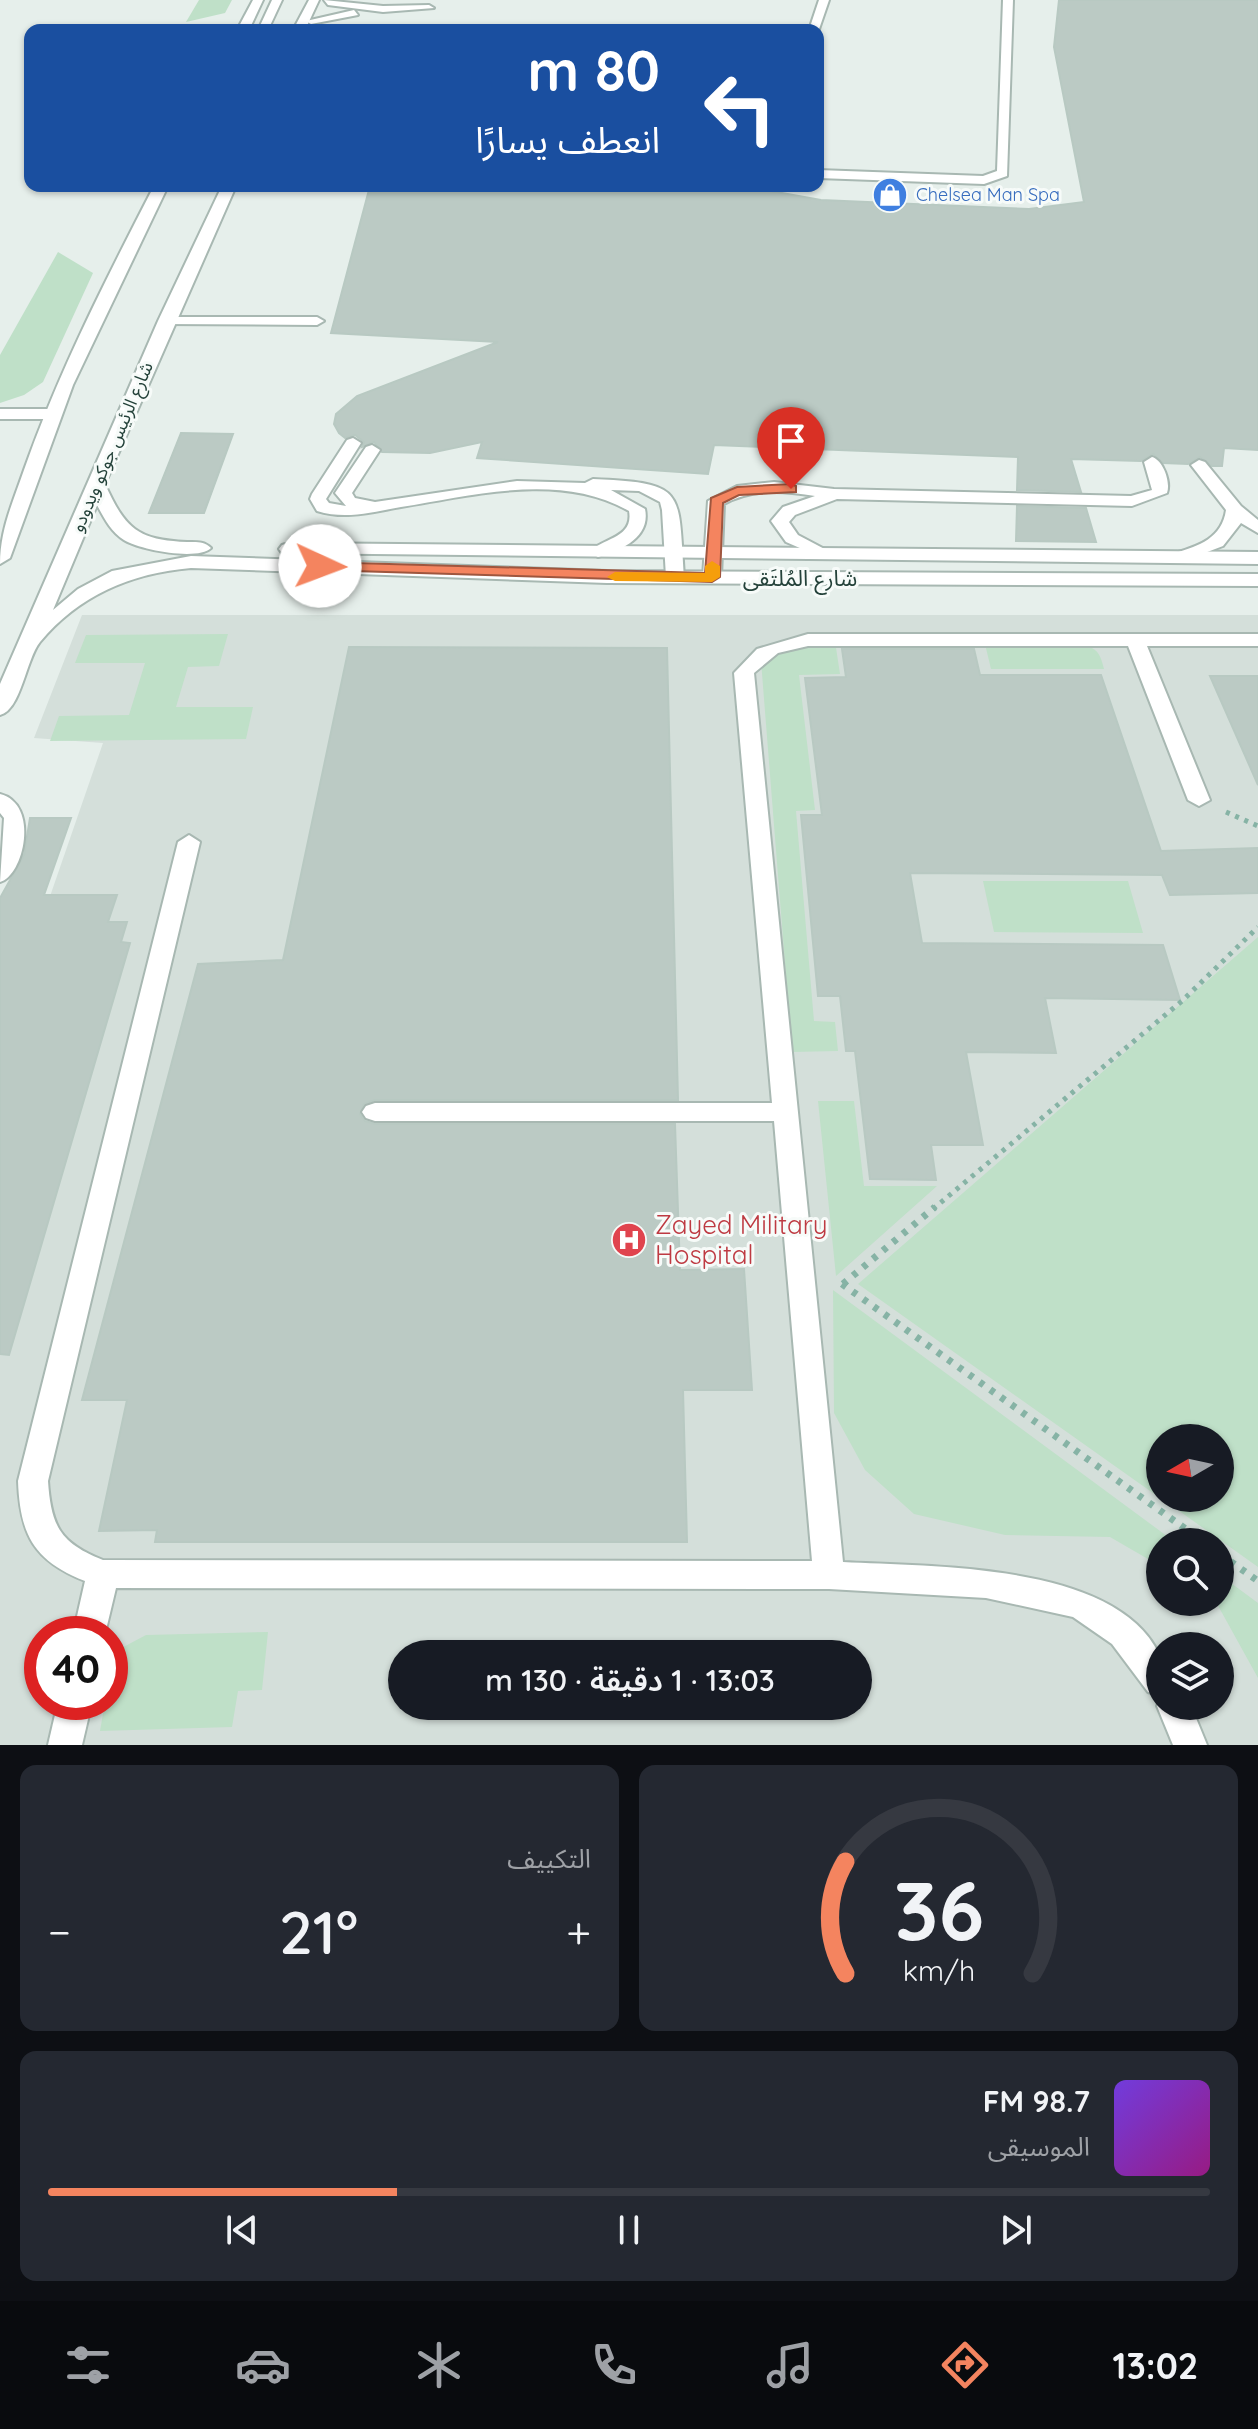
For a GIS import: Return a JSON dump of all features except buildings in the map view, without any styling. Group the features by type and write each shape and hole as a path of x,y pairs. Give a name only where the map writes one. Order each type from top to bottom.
{"street":[{"path":"246,24 258,0"},
{"path":"302,24 314,0"},
{"path":"0,558 28,492 53,414 119,266 158,192"},
{"name":"شارع الرئيس جوكو ويدودو","path":"0,709 166,321 226,192"},
{"name":"شارع المُلتَقى","path":"96,483 117,528 143,542 160,546 1258,558"},
{"name":"شارع المُلتَقى","path":"30,640 95,583 115,573 161,564 224,563 675,577 1258,580"}],"lane":[{"path":"266,24 277,0"},
{"path":"816,24 824,0"},
{"path":"824,174 984,180 1000,176 1003,173 1008,0"},
{"path":"306,24 328,1 383,9"},
{"path":"311,21 383,9 429,8"},
{"path":"166,321 317,321"},
{"path":"0,414 53,414"},
{"path":"353,443 320,494 319,503 341,512 505,488 626,483 657,491 667,499 671,510 675,577"},
{"path":"372,450 343,493 350,502 378,505"},
{"path":"712,577 714,508 724,495 751,489 791,489 834,494 1132,501 1159,493 1161,487 1152,462"},
{"path":"1199,465 1235,510 1258,528"},
{"path":"564,486 613,496 637,509 639,519 631,536 598,552"},
{"path":"825,554 795,542 784,533 780,521 789,511 834,494"},
{"path":"1181,557 1224,538 1231,529 1235,510"},
{"path":"1135,639 1199,800"},
{"path":"829,1575 744,673 752,660 785,644 808,640 1258,640"},
{"path":"0,800 15,817 15,835 0,875"},
{"path":"189,842 33,1481 34,1515 46,1542 70,1562 103,1574 829,1575 986,1584 1081,1604 1123,1634 1146,1663"},
{"path":"375,1112 785,1112"},
{"path":"93,1616 103,1574"},
{"path":"65,1745 71,1720"},
{"path":"1180,1720 1190,1745"}],"path":[{"path":"1184,1528 843,1284 1182,1001 1258,927"},
{"path":"1234,1564 1258,1581"}],"shaded area":[{"name":"Zayed Military Hospital","path":"82,615 1258,615 1258,1745 0,1745 0,1041 103,743 34,738"}],"green space":[{"path":"199,0 232,0 225,13 186,22"},
{"path":"58,252 93,273 43,382 24,395 0,403 0,355"},
{"path":"228,634 219,666 188,667 176,707 253,707 246,739 50,741 59,716 129,715 145,663 75,663 86,635"},
{"path":"835,641 840,674 799,675 815,810 796,811 814,1021 835,1022 838,1051 792,1052 761,661 786,646"},
{"path":"1056,642 1082,645 1097,652 1104,669 991,669 985,644"},
{"path":"983,881 1128,881 1143,933 994,932"},
{"path":"1258,937 1258,1567 1234,1550 1234,1528 1203,1528 1181,1512 1234,1512 1234,1424 1146,1424 1146,1488 858,1284"},
{"path":"818,1101 854,1101 864,1186 937,1186 836,1276"},
{"path":"833,1290 1156,1528 1146,1528 1146,1558 1110,1537 1005,1535 914,1514 865,1470 834,1413"},
{"path":"1234,1585 1258,1603 1258,1678 1234,1632 1224,1616 1234,1616"},
{"path":"268,1632 262,1690 238,1691 232,1727 100,1731 102,1720 128,1720 128,1645 146,1635"}],"slow traffic":[{"path":"615,577 712,577 712,566"}],"place":[{"name":"Chelsea Man Spa","path":"890,195"},
{"name":"Zayed Military Hospital","path":"629,1240"}],"route":[{"path":"320,566 607,577 712,577 716,501 737,491 791,489"}]}
